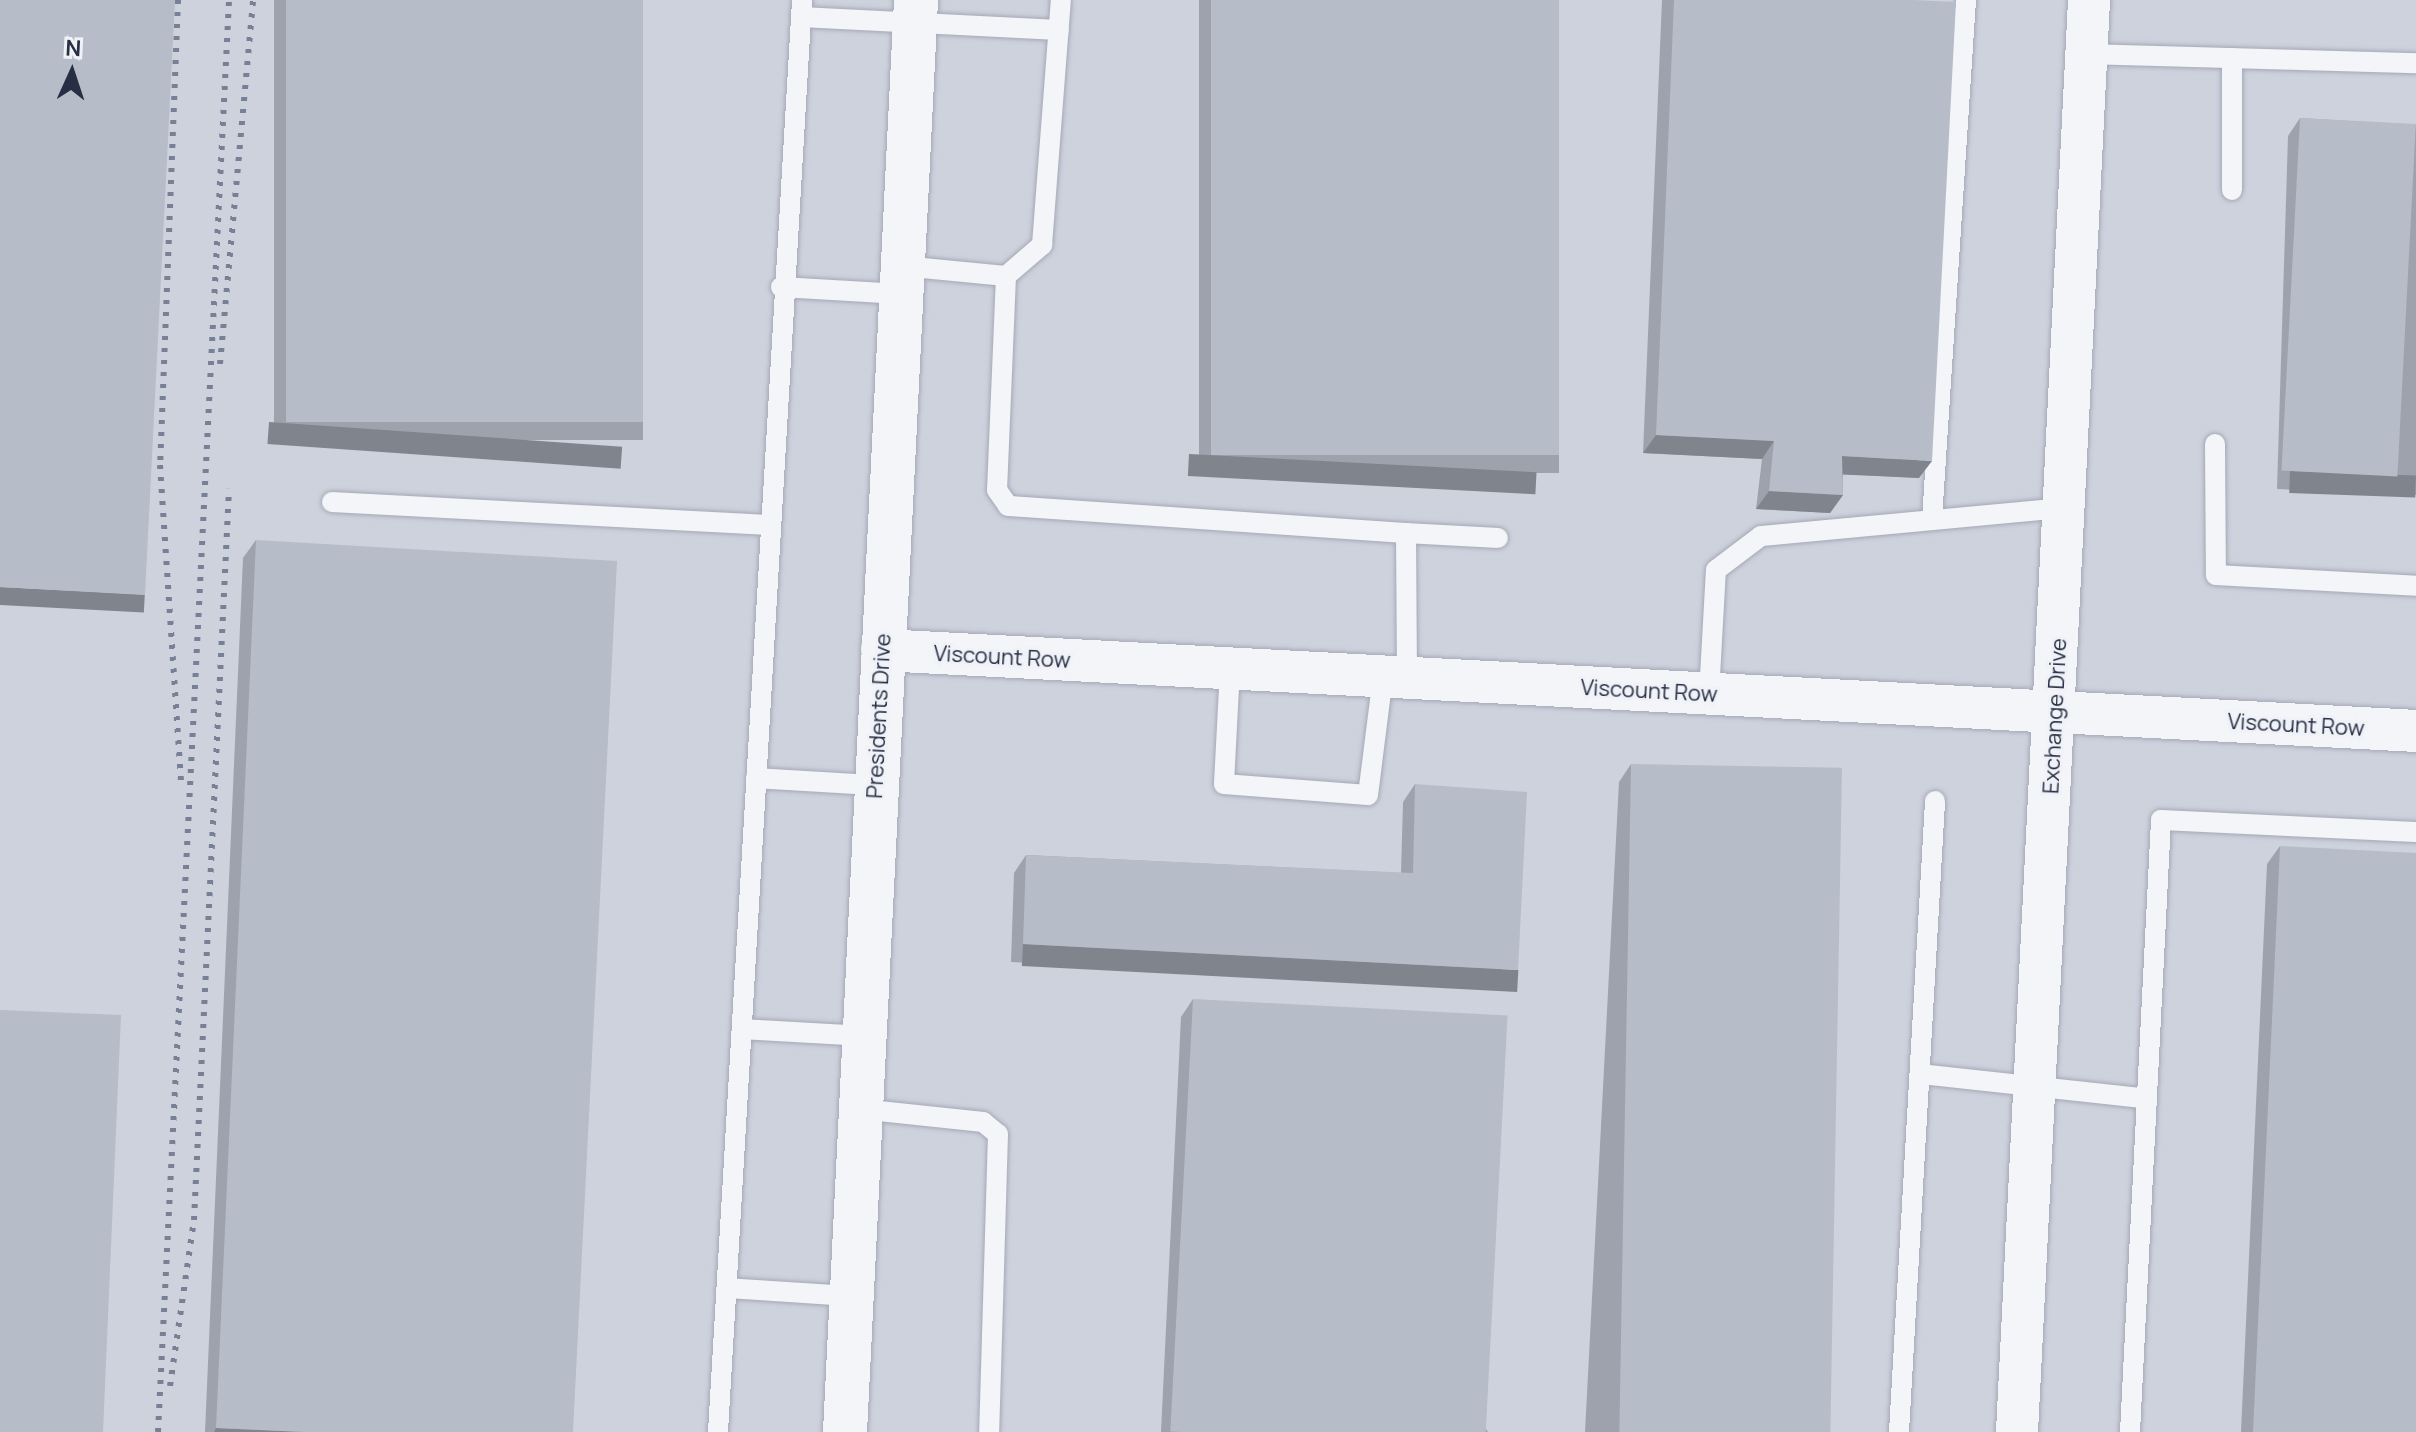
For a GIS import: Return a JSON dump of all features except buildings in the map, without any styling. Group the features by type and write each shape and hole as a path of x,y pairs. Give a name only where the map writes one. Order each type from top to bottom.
{"street":[{"name":"Exchange Drive","path":"2017,1432 2089,0"},
{"name":"Presidents Drive","path":"845,1432 916,12"},
{"name":"Viscount Row","path":"882,650 2416,731"}],"lane":[{"path":"781,287 1006,276 1042,245 1061,0"},
{"path":"1932,519 1966,0"},
{"path":"718,1432 781,287 802,8 916,12 1059,30"},
{"path":"2086,54 2416,63"},
{"path":"2232,58 2232,190"},
{"path":"1006,276 997,490 1008,506 1498,538"},
{"path":"2215,444 2216,575 2416,586"},
{"path":"332,502 768,525"},
{"path":"1709,694 1716,570 1723,559 1761,536 2065,508"},
{"path":"1230,669 1224,784 1368,795 1395,677 1406,533"},
{"path":"756,778 875,785"},
{"path":"1899,1432 1935,801"},
{"path":"2130,1432 2142,1098 2161,820 2416,832"},
{"path":"742,1029 864,1036"},
{"path":"1920,1074 2035,1092 2142,1098"},
{"path":"860,1109 983,1122 998,1134 989,1432"},
{"path":"727,1288 851,1296"}],"shaded area":[{"path":"0,0 2416,0 2416,1432 0,1432"}],"railway":[{"path":"178,0 160,465 181,785"},
{"path":"158,1432 229,0"},
{"path":"220,364 253,0"},
{"path":"170,1386 194,1220 229,489"}]}
